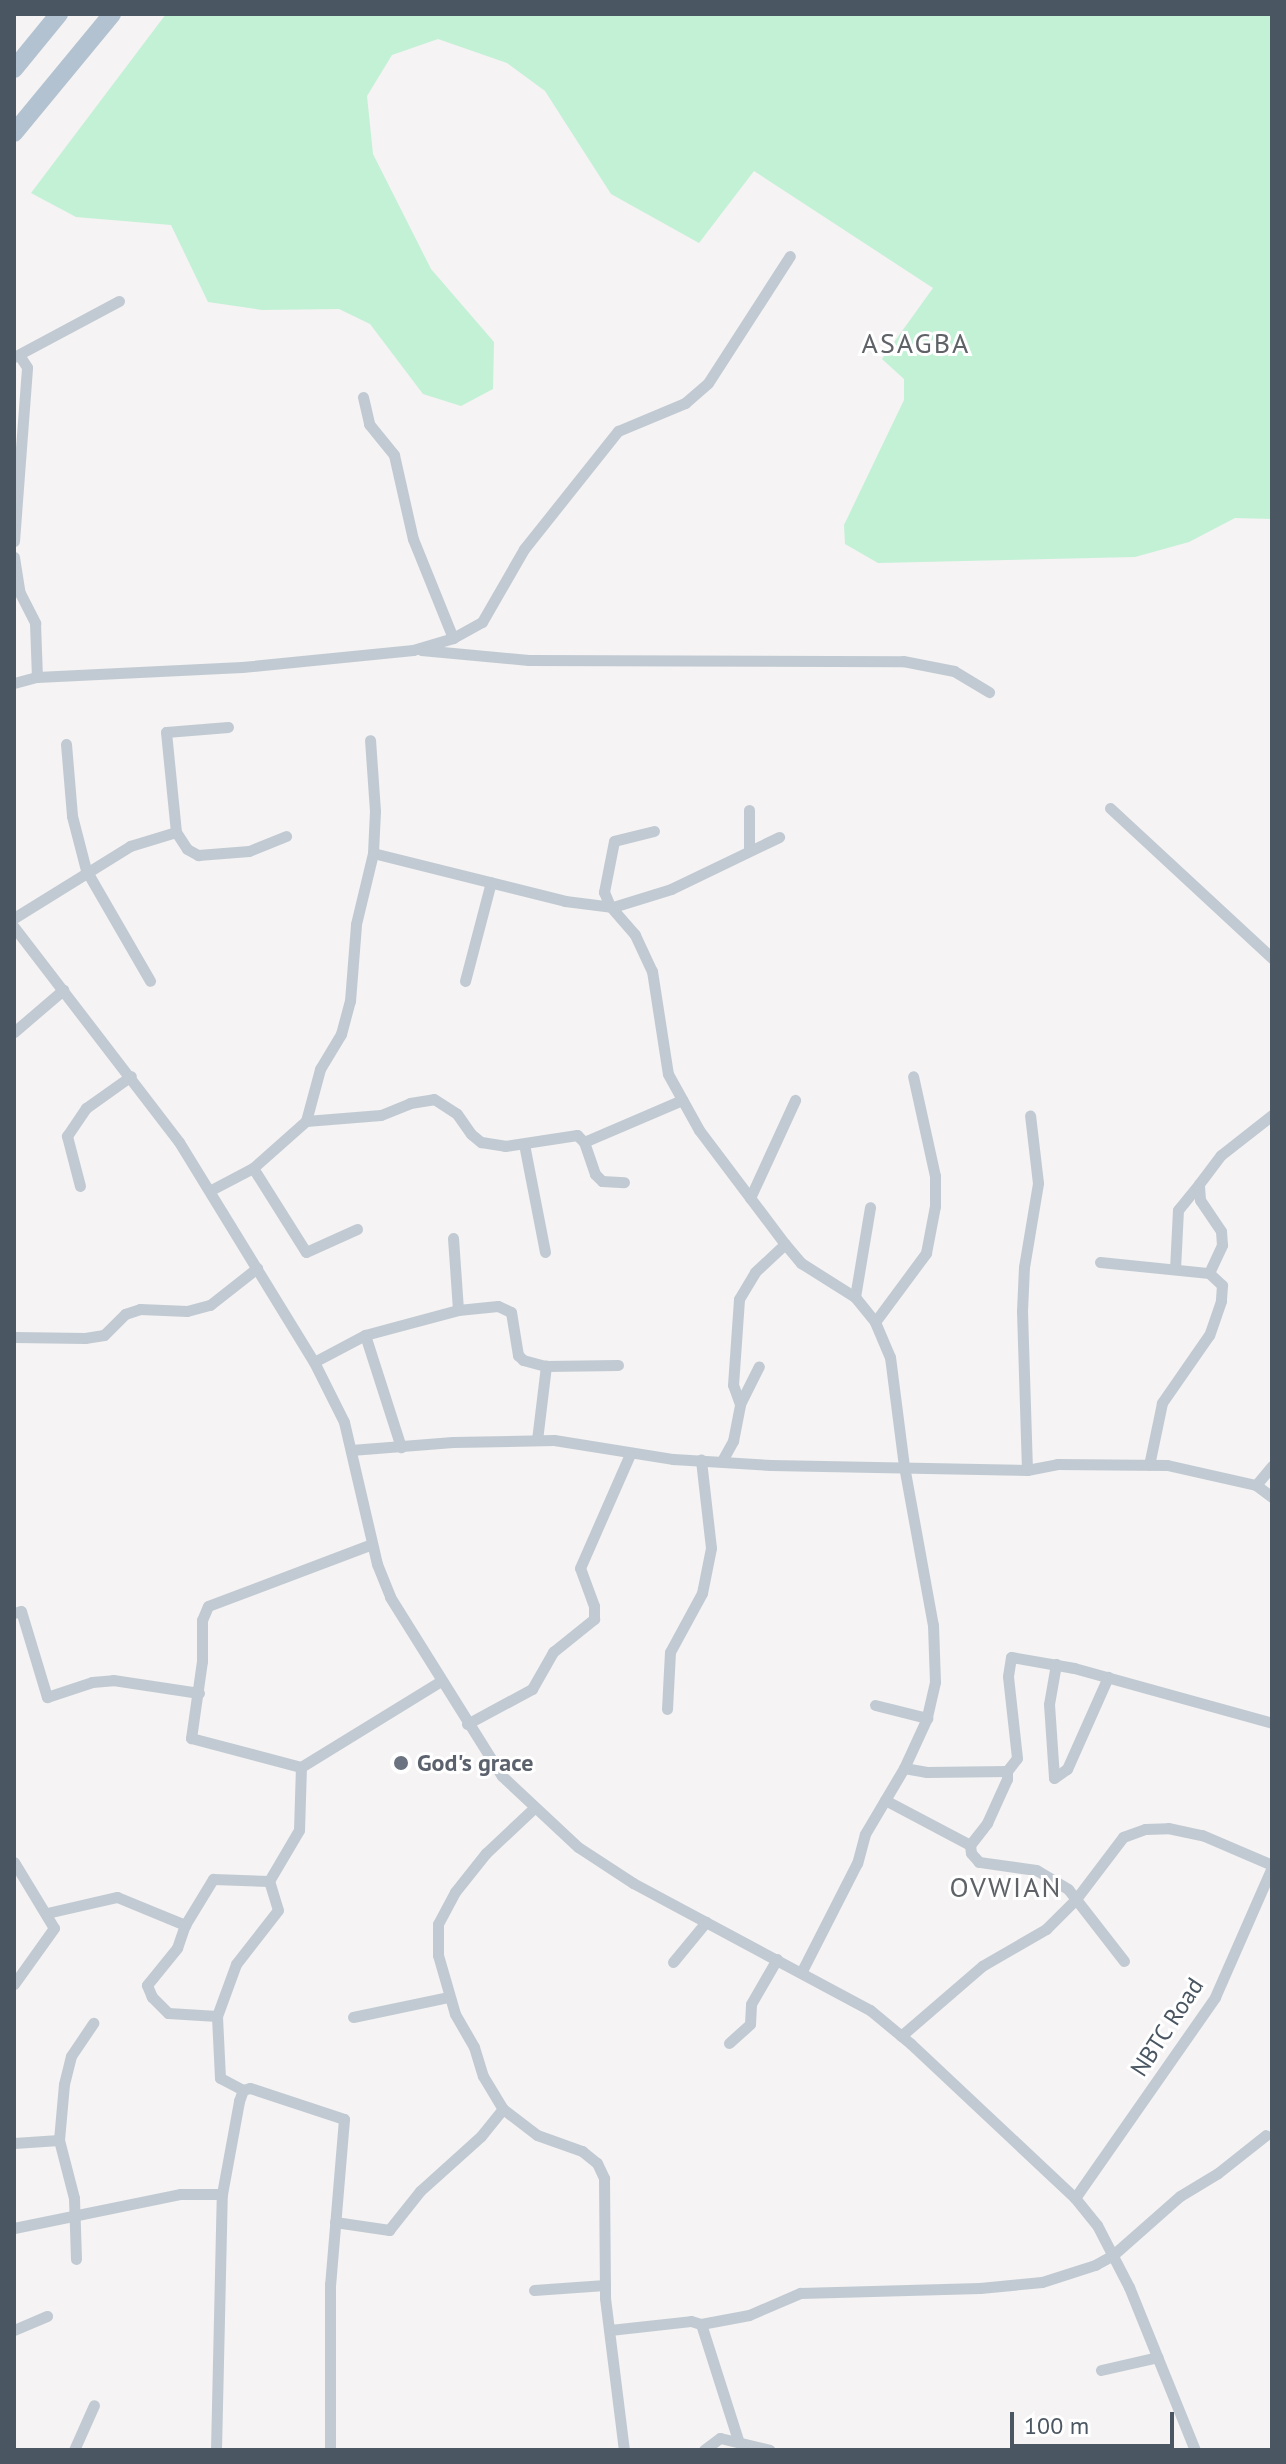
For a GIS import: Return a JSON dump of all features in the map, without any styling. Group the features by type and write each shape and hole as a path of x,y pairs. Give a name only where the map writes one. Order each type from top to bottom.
{"main road":[{"path":"14,69 59,14"},
{"path":"14,133 112,14"}],"street":[{"path":"413,650 453,638 482,622 524,549 618,431 685,403 708,383 790,256"},
{"path":"14,541 27,367 16,356 119,301"},
{"path":"363,397 369,424 394,455 413,539 453,638"},
{"path":"14,557 20,593 35,623 37,677"},
{"path":"14,683 37,677 242,667 413,650 529,660 903,661 954,671 989,692"},
{"path":"228,727 166,732 176,832 187,849 198,855 249,851 286,836"},
{"path":"211,1190 253,1168 306,1121 320,1069 346,1022 356,924 373,853 375,811 370,740"},
{"path":"66,744 72,816 86,870 150,981"},
{"path":"1110,808 1269,951"},
{"path":"749,810 749,850"},
{"path":"654,831 614,841 604,892 635,935 652,971 668,1074 699,1130 801,1263 855,1297 875,1322 890,1357 904,1466 925,1566 933,1625 935,1682 927,1718 802,1971"},
{"path":"14,918 86,870 130,846 176,832"},
{"path":"373,853 565,901 613,907 671,889 779,837"},
{"path":"465,981 491,882"},
{"path":"14,927 131,1076 211,1190 314,1362 344,1422 372,1544 390,1597 502,1776 534,1808 601,1862 870,2010 1075,2198 1097,2225 1113,2255 1195,2450"},
{"path":"14,1032 63,990"},
{"path":"80,1186 67,1136 86,1108 131,1076"},
{"path":"875,1322 926,1253 935,1206 935,1176 913,1076"},
{"path":"306,1121 381,1115 410,1103 434,1099 445,1102 481,1142 524,1144 577,1135 584,1142 595,1174 602,1181 624,1182"},
{"path":"584,1142 682,1100"},
{"path":"750,1198 795,1100"},
{"path":"1027,1470 1022,1311 1024,1267 1038,1183 1030,1115"},
{"path":"1175,1269 1178,1210 1221,1155 1272,1115"},
{"path":"524,1144 545,1252"},
{"path":"253,1168 306,1252 357,1229"},
{"path":"1199,1184 1200,1200 1221,1231 1222,1245 1209,1273"},
{"path":"855,1297 870,1207"},
{"path":"453,1238 458,1310"},
{"path":"740,1404 733,1385 739,1299 755,1272 785,1244"},
{"path":"1100,1262 1209,1273 1227,1284 1209,1335 1162,1403 1149,1465"},
{"path":"14,1337 85,1338 104,1335 125,1314 140,1309 187,1311 210,1305 257,1268"},
{"path":"314,1362 365,1335 458,1310 506,1308 511,1312 518,1355 523,1360 546,1366 618,1365"},
{"path":"365,1335 401,1447"},
{"path":"537,1440 546,1366"},
{"path":"723,1459 733,1441 740,1404 759,1366"},
{"path":"351,1450 537,1440 630,1454 771,1465 1027,1470 1057,1464 1167,1465 1256,1485 1272,1497"},
{"path":"467,1724 532,1689 553,1652 594,1619 594,1606 580,1568 630,1454"},
{"path":"667,1709 670,1652 702,1593 711,1548 701,1460"},
{"path":"1256,1485 1272,1466"},
{"path":"372,1544 208,1606 202,1620 199,1693 191,1738 301,1767 441,1681"},
{"path":"14,1613 21,1611 47,1697 92,1682 113,1680 199,1693"},
{"path":"970,1845 987,1823 1007,1779 1007,1771 1017,1758 1008,1676 1011,1657 1025,1656 1272,1723"},
{"path":"1056,1664 1049,1704 1054,1778 1067,1769 1108,1677"},
{"path":"875,1705 927,1718"},
{"path":"301,1767 299,1830 269,1881 278,1910 236,1964 217,2016 220,2078 243,2090 294,2101 344,2119 330,2284 330,2450"},
{"path":"904,1768 927,1772 1007,1771"},
{"path":"885,1800 970,1845 979,1862 1036,1870 1068,1889 1124,1961"},
{"path":"534,1808 486,1853 455,1892 438,1924 438,1955 449,1997 474,2047 483,2076 503,2109 537,2135 582,2151 597,2163 604,2178 607,2202 605,2285 624,2450"},
{"path":"901,2036 982,1966 1046,1929 1076,1899 1123,1837 1145,1829 1168,1828 1202,1835 1272,1866"},
{"path":"14,1862 54,1928 14,1984"},
{"name":"NBTC Road","path":"1075,2198 1215,1997 1272,1866"},
{"path":"217,2016 176,2016 147,1990 152,1976 177,1948 185,1925 213,1879 269,1881"},
{"path":"47,1913 117,1897 185,1925"},
{"path":"673,1962 706,1922"},
{"path":"729,2043 750,2024 751,2004 777,1959"},
{"path":"353,2017 449,1997"},
{"path":"76,2259 76,2215 59,2140 64,2084 71,2056 93,2023"},
{"path":"216,2450 222,2194 230,2140 243,2090"},
{"path":"335,2222 389,2230 420,2191 481,2136 503,2109"},
{"path":"610,2330 691,2321 701,2324 749,2315 800,2293 980,2288 1042,2282 1095,2265 1113,2255 1180,2196 1218,2173 1266,2135"},
{"path":"14,2143 59,2140"},
{"path":"14,2228 180,2194 222,2194"},
{"path":"534,2290 605,2285"},
{"path":"14,2330 47,2316"},
{"path":"701,2324 738,2440"},
{"path":"1101,2370 1158,2357"},
{"path":"74,2450 94,2405"},
{"path":"704,2450 720,2438 770,2450"}],"green space":[{"path":"166,14 1272,14 1272,519 1235,518 1189,542 1135,557 878,563 845,544 844,525 904,400 904,379 882,359 933,288 754,171 699,243 611,194 545,91 507,63 438,39 392,55 367,96 373,154 431,269 494,342 493,389 461,406 423,394 370,324 339,309 262,310 208,302 171,225 76,217 31,193"}],"place":[{"name":"God's grace","path":"401,1763"}],"district":[{"name":"ASAGBA","path":"916,343"},
{"name":"OVWIAN","path":"1006,1887"}]}
